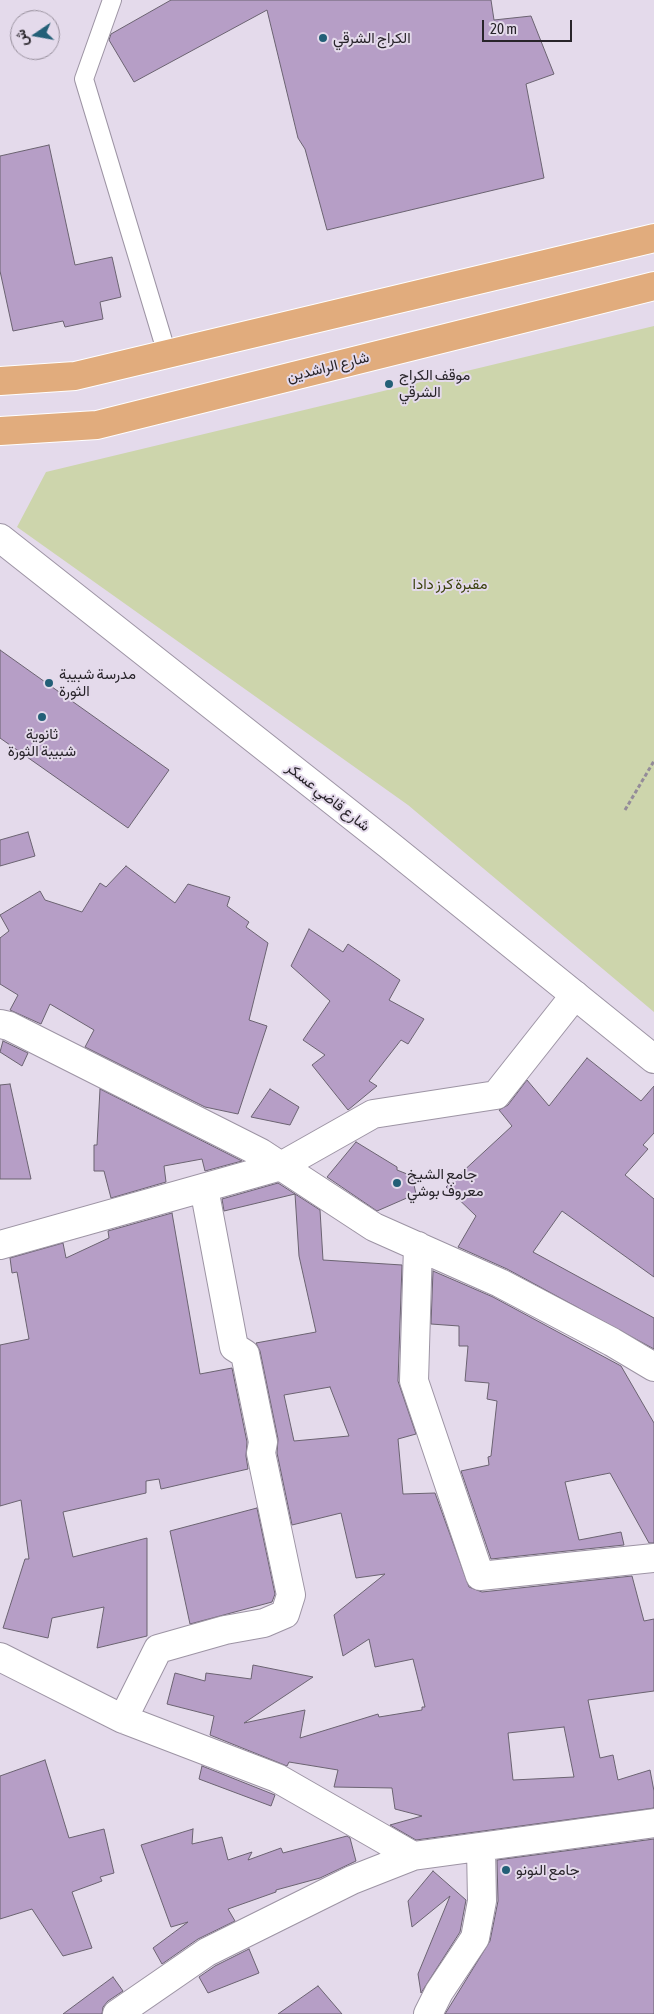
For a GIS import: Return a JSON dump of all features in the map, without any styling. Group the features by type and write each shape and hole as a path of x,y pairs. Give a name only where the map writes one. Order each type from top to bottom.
{"main road":[{"path":"0,381 75,376 654,238"},
{"name":"شارع الراشدين","path":"0,431 97,425 654,286"}],"street":[{"name":"شارع قاضي عسكر","path":"0,538 654,1059"},
{"path":"0,1245 281,1166 372,1114 496,1095 575,995"},
{"path":"0,1024 8,1026 252,1148 374,1227 500,1283 612,1342 654,1367"},
{"path":"124,1719 158,1649 225,1630 264,1623 285,1614 291,1595 261,1453 264,1442 245,1354 234,1347 204,1188"},
{"path":"418,1246 414,1381 480,1576 654,1558"},
{"path":"0,1657 124,1719 277,1778 413,1856"},
{"path":"117,2014 207,1952 344,1884 413,1856 654,1823"},
{"path":"428,2014 475,1938 482,1901 481,1848"}],"lane":[{"path":"112,0 84,79 167,354"}],"path":[{"path":"625,810 654,761"}],"green space":[{"name":"مقبرة كرز دادا","path":"654,326 654,1012 408,805 17,527 46,472"}],"building":[{"path":"171,0 491,0 494,20 531,16 554,74 526,84 544,178 327,230 305,149 298,138 267,10 134,82 109,40 111,34"},
{"path":"49,145 75,265 112,257 121,297 100,302 103,319 65,327 63,321 13,331 0,271 0,156"},
{"path":"0,650 169,770 128,828 0,738"},
{"path":"28,832 35,856 0,866 0,840"},
{"path":"126,866 175,903 188,884 230,897 227,906 249,922 246,927 268,943 249,1020 267,1026 238,1114 205,1107 85,1047 94,1030 50,1004 41,1024 10,1010 18,995 0,984 0,938 9,931 0,915 40,891 45,900 82,912 100,883 106,887"},
{"path":"309,929 343,952 348,944 400,980 389,1000 424,1019 408,1044 401,1040 369,1081 377,1086 348,1110 312,1065 325,1055 303,1040 330,1001 291,966"},
{"path":"3,1041 28,1053 22,1066 0,1052"},
{"path":"587,1058 641,1101 654,1086 654,1133 643,1145 648,1149 625,1175 654,1199 654,1277 562,1211 533,1252 654,1318 654,1349 507,1269 458,1247 476,1216 446,1187 512,1126 499,1110 508,1105 527,1080 549,1106"},
{"path":"10,1084 31,1179 0,1179 0,1085"},
{"path":"100,1089 242,1161 205,1171 202,1159 164,1166 166,1182 111,1198 104,1171 94,1171 94,1145 97,1145"},
{"path":"270,1089 299,1107 290,1125 251,1117"},
{"path":"356,1142 397,1167 397,1170 412,1176 416,1194 377,1211 327,1177"},
{"path":"278,1183 320,1210 323,1260 402,1265 398,1381 416,1434 398,1439 403,1494 435,1493 469,1587 482,1592 632,1576 644,1621 654,1619 654,1691 588,1700 600,1758 613,1755 618,1780 650,1770 654,1791 654,1808 416,1840 390,1825 422,1816 395,1809 392,1788 334,1787 338,1770 289,1762 287,1766 210,1735 214,1716 167,1704 175,1673 205,1681 206,1673 251,1679 253,1665 313,1677 244,1723 305,1710 300,1738 378,1714 379,1717 422,1710 422,1707 425,1707 413,1659 375,1667 369,1639 343,1656 334,1615 385,1574 356,1578 341,1513 292,1525 277,1453 278,1439 260,1351 256,1343 316,1332 299,1256 295,1194 224,1211 222,1199","holes":["330,1387 349,1436 294,1441 284,1395","564,1727 574,1777 513,1780 508,1733"]},
{"path":"172,1213 200,1374 232,1368 247,1442 246,1456 248,1469 161,1489 159,1479 146,1481 146,1493 63,1512 73,1557 147,1538 147,1636 97,1648 104,1607 52,1618 48,1638 3,1628 25,1559 29,1559 21,1500 0,1506 0,1345 29,1339 17,1272 12,1273 10,1258 63,1243 66,1258 109,1238 108,1231"},
{"path":"433,1271 493,1297 621,1366 654,1423 654,1543 649,1543 610,1473 565,1482 579,1540 621,1532 624,1545 491,1559 461,1471 489,1465 488,1457 491,1456 497,1401 487,1399 489,1383 465,1381 468,1346 459,1346 459,1326 431,1324"},
{"path":"257,1508 275,1594 272,1602 190,1624 170,1531"},
{"path":"45,1760 69,1838 104,1829 114,1873 100,1877 102,1881 72,1892 92,1948 63,1956 32,1909 0,1919 0,1776"},
{"path":"202,1766 275,1795 271,1806 199,1779"},
{"path":"193,1829 192,1844 222,1837 228,1860 252,1852 248,1860 281,1848 283,1853 347,1836 350,1838 356,1861 320,1878 276,1890 276,1892 228,1909 235,1921 198,1939 162,1964 153,1948 188,1922 171,1927 141,1845"},
{"path":"654,1839 654,2014 445,2014 490,1941 498,1901 497,1860"},
{"path":"433,1871 466,1900 460,1932 421,1993 418,1974 450,1896 412,1927 408,1901"},
{"path":"249,1949 259,1973 208,1993 199,1977 215,1966"},
{"path":"113,1977 123,1991 108,2001 103,2007 102,2014 63,2014"},
{"path":"318,1986 342,2014 278,2014"}],"place":[{"name":"الكراج الشرقي","path":"323,38"},
{"name":"موقف الكراج الشرقي","path":"389,384"},
{"name":"مدرسة شبيبة الثورة","path":"49,683"},
{"name":"ثانوية شبيبة الثورة","path":"42,717"},
{"name":"جامع الشيخ معروف بوشي","path":"397,1183"},
{"name":"جامع النونو","path":"506,1870"}]}
